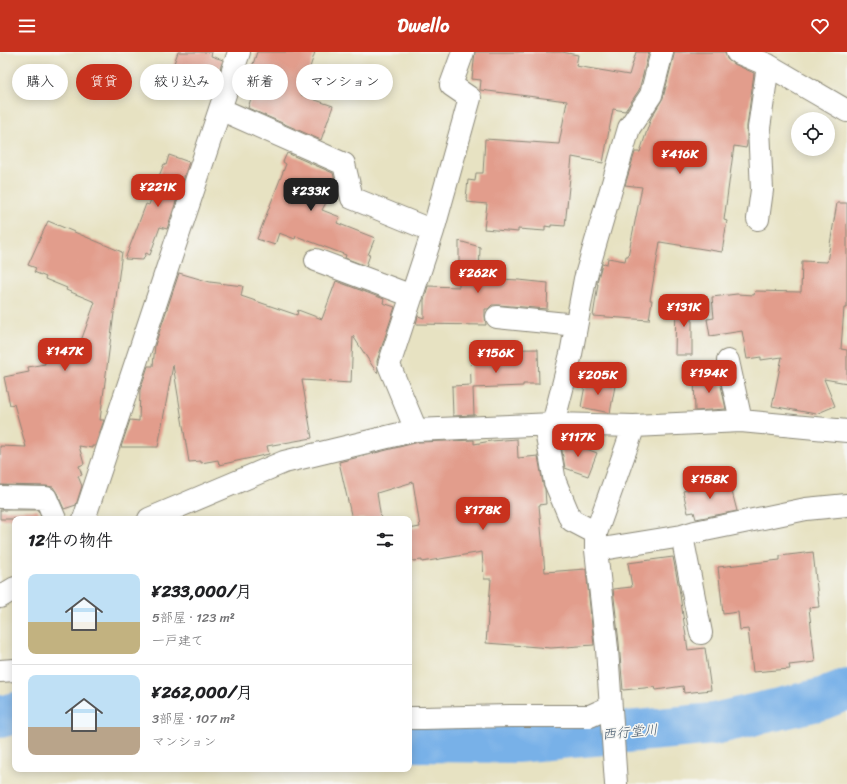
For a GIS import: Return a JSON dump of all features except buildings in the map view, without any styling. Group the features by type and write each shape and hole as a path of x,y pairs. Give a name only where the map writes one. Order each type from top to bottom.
{"street":[{"path":"85,516 239,52"},
{"path":"416,430 389,365 433,231 470,98 451,86 462,52"},
{"path":"662,52 651,95 629,128 585,280 571,354 549,424 555,482 571,520 596,542 682,536 806,509 847,505"},
{"path":"737,52 768,65 847,110"},
{"path":"758,219 762,190 759,128 768,65"},
{"path":"220,109 344,164 352,198 433,231"},
{"path":"316,260 412,296"},
{"path":"497,317 576,325"},
{"path":"728,361 741,421"},
{"path":"156,516 284,462 416,430 549,424 634,426 741,421 847,431"},
{"path":"616,781 607,649 596,542 634,426"},
{"path":"0,497 46,498 54,516"},
{"path":"682,536 702,633"},
{"path":"0,597 12,590"},
{"path":"0,671 12,670"},
{"path":"412,718 590,716 610,710"}],"waterway":[{"name":"西行堂川","path":"412,741 516,742 714,724 822,699 847,689"},
{"name":"西行堂川","path":"0,717 12,714"}]}
